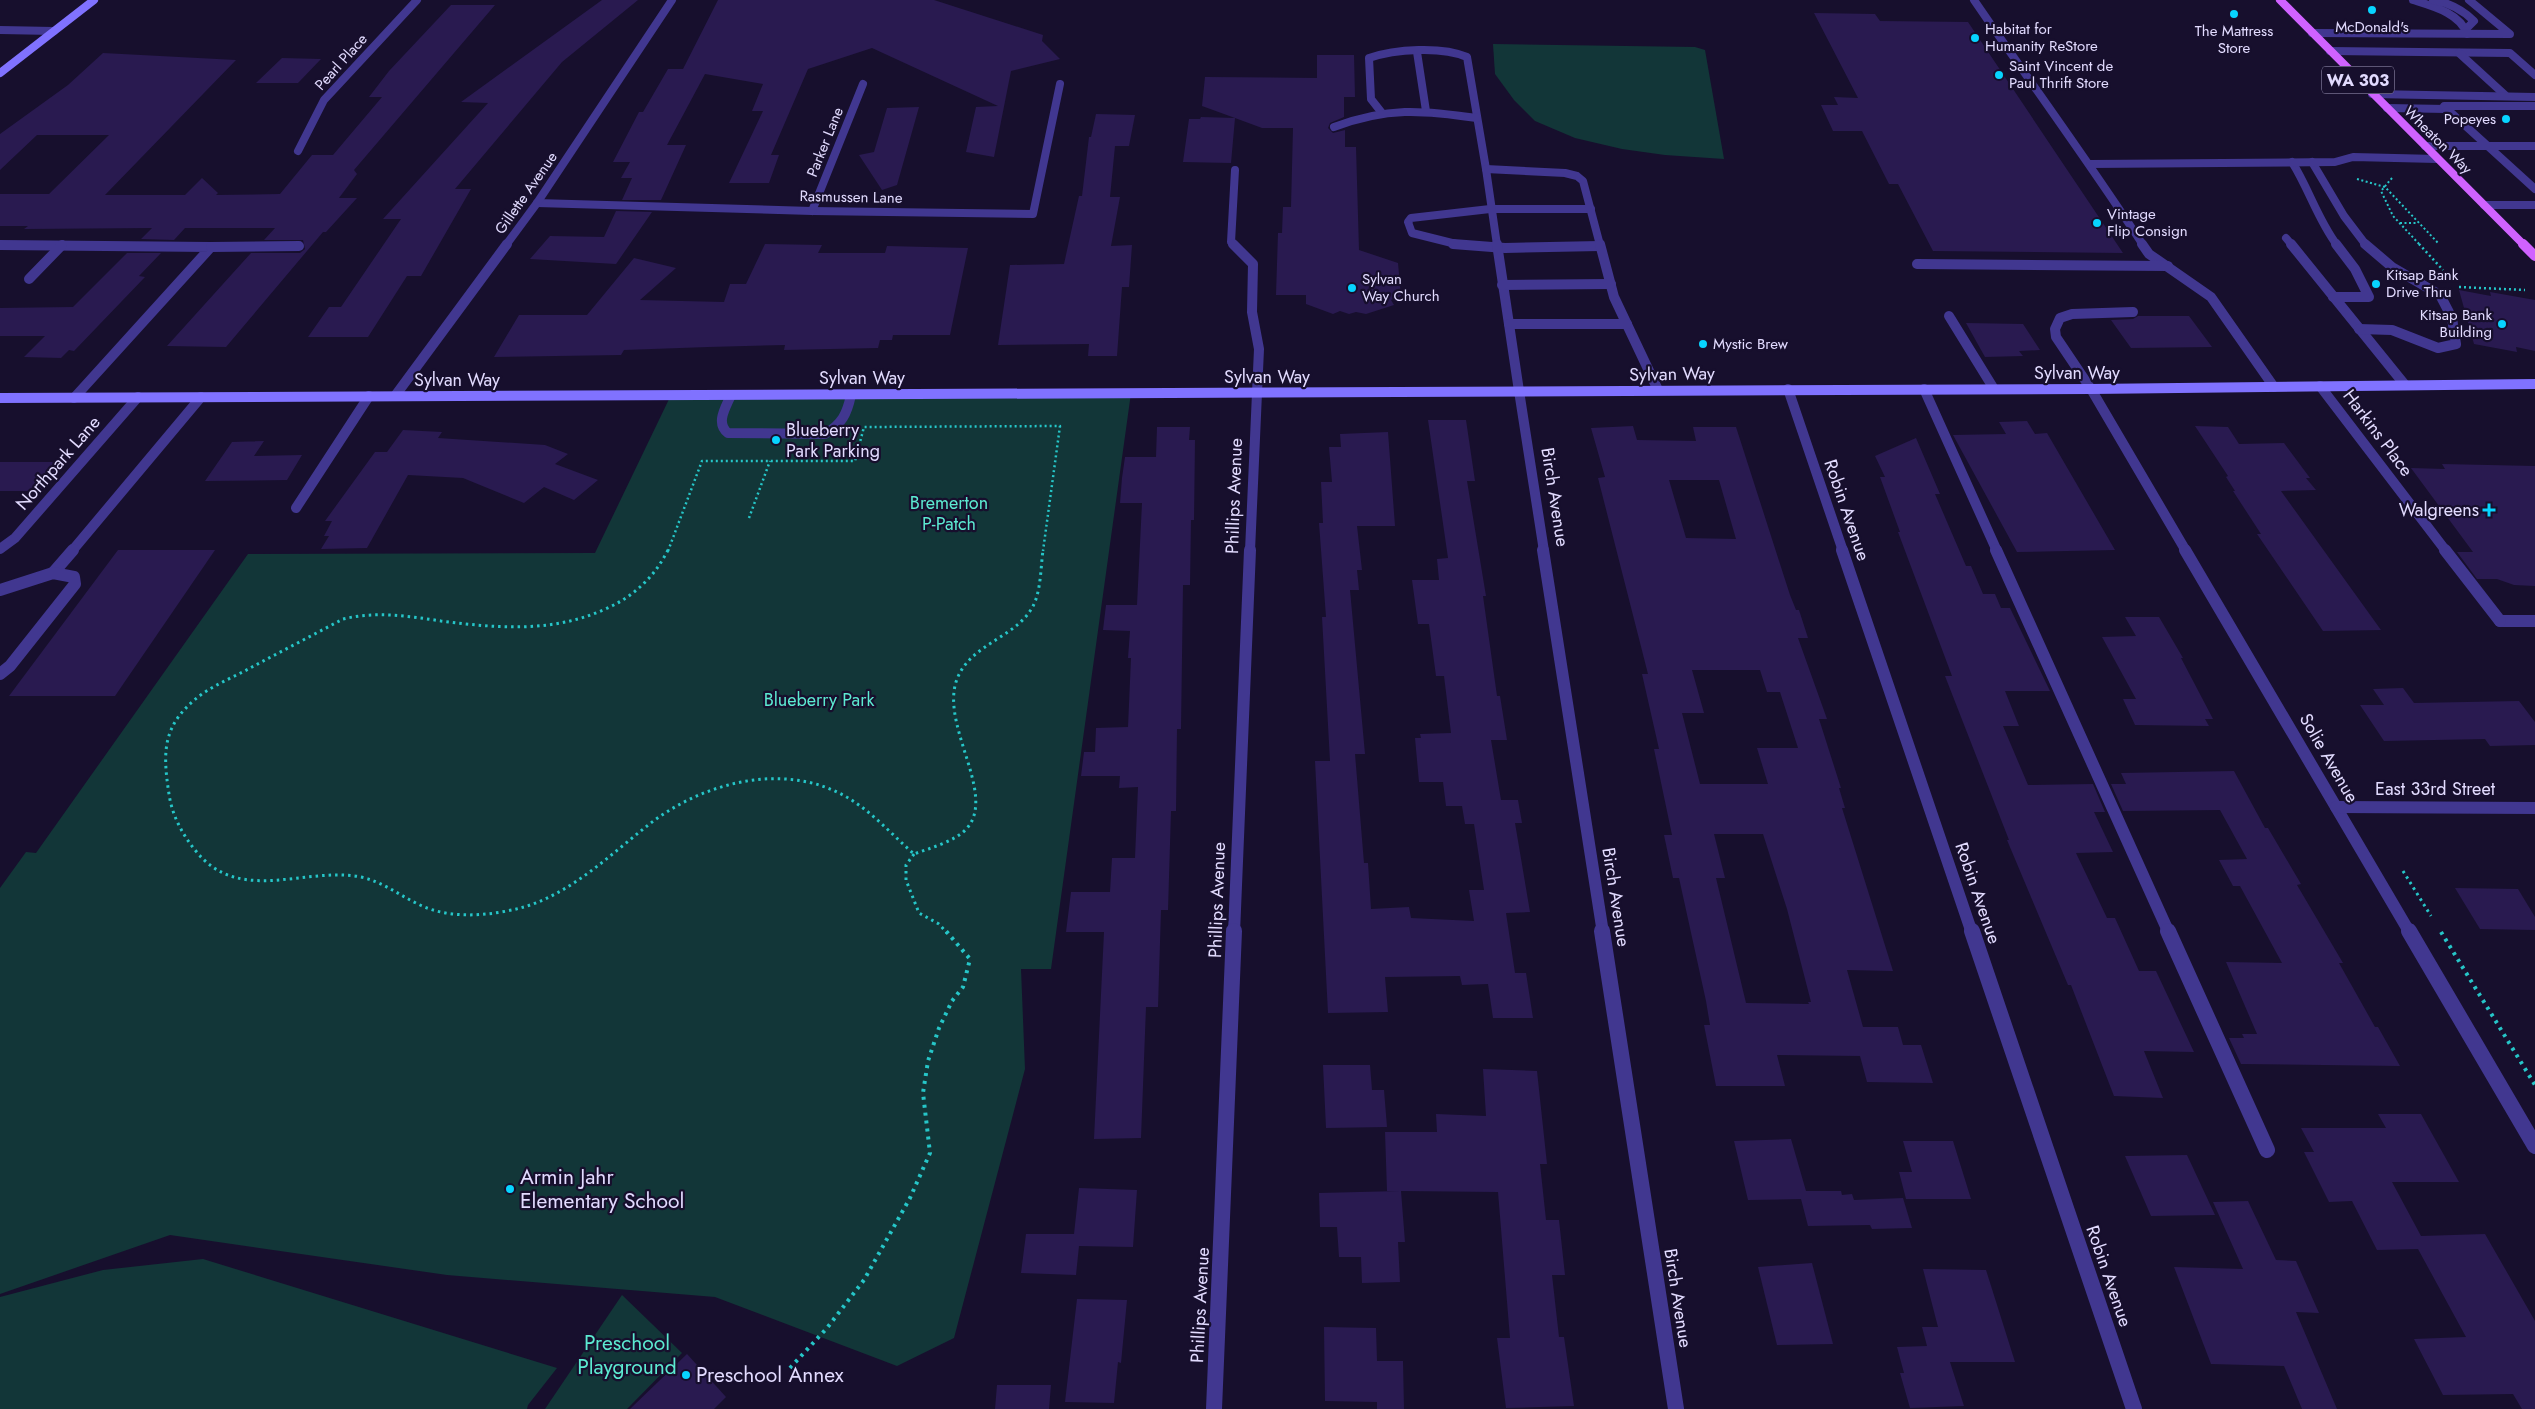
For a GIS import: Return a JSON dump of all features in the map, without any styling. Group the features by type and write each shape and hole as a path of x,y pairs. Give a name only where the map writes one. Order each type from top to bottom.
{"main road":[{"path":"0,73 94,0"},
{"name":"Wheaton Way","path":"2280,0 2535,256"},
{"name":"Sylvan Way","path":"0,398 2091,389 2535,384"}],"street":[{"name":"Pearl Place","path":"298,150 324,100 417,0"},
{"name":"Gillette Avenue","path":"395,396 537,203 672,0"},
{"path":"1974,0 2065,133 2090,164 2149,254 2211,297 2274,387"},
{"path":"2413,0 2446,13 2467,32"},
{"path":"2433,0 2445,2 2462,9 2474,21 2467,32"},
{"path":"2312,33 2467,32 2510,34 2469,0"},
{"path":"0,30 54,31"},
{"name":"Birch Avenue","path":"1417,52 1454,51 1467,57 1486,169 1490,209 1676,1409"},
{"path":"1382,113 1371,99 1368,58 1387,52 1417,52 1426,111"},
{"path":"2330,52 2510,54 2535,75"},
{"path":"2458,53 2505,95"},
{"name":"Parker Lane","path":"812,211 863,84"},
{"name":"Rasmussen Lane","path":"537,203 812,211 1033,214 1060,84"},
{"path":"2372,94 2535,97"},
{"path":"2535,106 2444,106 2535,189"},
{"path":"2387,108 2447,108"},
{"path":"1334,127 1366,115 1382,113 1426,111 1477,118"},
{"path":"2425,146 2535,146"},
{"path":"2090,164 2335,162 2354,157 2437,159"},
{"path":"2292,162 2305,182 2326,230 2355,269 2369,297 2333,297"},
{"path":"2312,162 2349,223 2367,246 2391,266 2440,295 2444,300 2457,333 2456,344 2437,348 2424,346 2394,330 2359,329"},
{"path":"1486,169 1541,170 1577,176 1583,181 1614,297 1658,390"},
{"name":"Phillips Avenue","path":"1214,1409 1260,349 1252,312 1253,264 1231,242 1235,170"},
{"path":"2484,205 2534,206"},
{"path":"1591,209 1490,209 1411,218 1408,222 1408,227 1412,233 1428,239 1496,248 1600,246"},
{"path":"2286,238 2405,386"},
{"path":"0,245 299,246"},
{"path":"29,279 62,246"},
{"path":"74,398 211,246"},
{"path":"1917,264 2168,266"},
{"path":"1502,285 1611,284"},
{"name":"Solie Avenue","path":"2133,312 2072,314 2060,318 2055,329 2056,337 2091,389 2535,1146"},
{"path":"1949,316 1994,389"},
{"path":"1509,324 1627,324"},
{"name":"Harkins Place","path":"2320,386 2500,620 2535,621"},
{"name":"Robin Avenue","path":"1788,389 2134,1409"},
{"path":"1924,389 2268,1150"},
{"path":"731,395 721,420 722,429 728,433 825,434 838,427 846,419 851,395"},
{"path":"296,508 369,396"},
{"name":"Northpark Lane","path":"0,549 15,538 138,397"},
{"path":"53,573 200,397"},
{"path":"0,590 53,573 74,578 75,584 10,666 0,674"},
{"name":"East 33rd Street","path":"2336,807 2535,808"}],"path":[{"path":"2393,177 2381,191 2393,216 2446,272"},
{"path":"2385,187 2439,244"},
{"path":"2400,223 2419,223"},
{"path":"2455,284 2459,288 2525,290"},
{"path":"790,1368 827,1328 864,1280 910,1198 930,1153 923,1094 928,1060 939,1028 952,1001 962,987 970,959 939,924 919,913 906,880 906,866 914,854 943,843 968,827 973,816 978,797 976,786 959,739 955,684 967,657 1017,624 1032,609 1036,599 1060,426 864,427 854,461 702,461 670,546 658,568 633,594 597,614 559,625 521,628 491,628 400,616 357,615 343,620 197,697 176,720 164,746 168,796 180,830 189,844 215,870 262,882 352,875 392,887 419,906 467,915 484,914 526,906 583,875 679,803 717,788 767,780 801,780 837,792 859,807 914,854"},
{"path":"749,518 770,461"},
{"path":"2398,864 2535,1085"}],"green space":[{"path":"1493,44 1695,47 1705,50 1724,159 1665,155 1622,149 1575,138 1535,121 1514,100 1495,74"},
{"name":"Blueberry Park","path":"1131,393 1051,969 1021,969 1025,1069 954,1338 897,1366 715,1297 447,1275 170,1235 0,1294 0,888 26,852 36,853 248,554 595,553 671,395"},
{"path":"203,1259 557,1368 528,1405 527,1409 0,1409 0,1297 103,1270"},
{"name":"Preschool Playground","path":"622,1295 682,1353 627,1409 545,1409"}],"building":[{"path":"602,0 638,0 562,62 455,189 471,189 421,276 407,276 368,337 308,337 329,307 341,307 401,219 383,219 488,103 461,102"},
{"path":"718,0 934,0 1043,35 1042,41 1060,59 1011,71 994,157 966,152 976,107 998,106 872,48 808,69 771,155 779,155 769,183 729,183 763,111 752,111 763,84 705,74 667,145 686,145 661,200 622,200 632,178 621,178 630,162 613,162 639,112 643,112 668,69 683,69"},
{"path":"451,5 495,5 354,170 357,174 339,198 357,198 326,232 323,232 226,347 167,346 251,253 300,253 305,249 303,240 264,240 275,228 185,228 174,240 141,239 152,228 24,229 28,226 0,226 0,194 49,194 109,135 37,135 0,170 0,134 68,85 103,53 236,60 105,195 185,195 202,178 218,193 216,195 280,194 312,155 333,155 382,97 369,97 389,71"},
{"path":"1814,13 1875,14 1880,21 1968,22 2123,253 1933,251 1898,184 1889,184 1862,131 1833,131 1821,105 1838,105 1834,97 1858,98"},
{"path":"1317,55 1354,55 1355,97 1344,97 1344,117 1330,123 1328,128 1333,133 1345,130 1345,147 1356,147 1359,250 1398,263 1401,296 1391,300 1394,305 1366,314 1356,312 1349,314 1340,311 1333,314 1306,304 1306,295 1276,295 1278,233 1282,233 1283,207 1291,207 1293,128 1262,128 1202,106 1205,77 1317,78"},
{"path":"282,58 321,59 298,83 256,83"},
{"path":"919,107 897,185 882,190 859,155 874,152 887,108"},
{"path":"1096,114 1135,115 1129,146 1115,146 1110,197 1120,197 1111,246 1132,245 1129,287 1122,287 1117,356 1088,356 1089,344 998,345 1010,265 1064,264 1079,196 1082,196 1089,137 1091,137"},
{"path":"1201,117 1235,118 1231,163 1183,162 1189,119 1200,119"},
{"path":"616,211 652,212 616,264 530,259 550,236 604,237"},
{"path":"765,244 822,245 818,253 885,253 887,246 968,248 950,335 893,335 892,340 880,340 878,348 784,350 785,345 624,350 621,355 494,357 519,315 587,315 634,258 676,268 640,300 724,302 730,284 746,284"},
{"path":"127,253 161,253 139,276 145,277 74,351 69,350 61,358 24,357 45,336 0,336 0,308 73,307"},
{"name":"Kitsap Bank Building","path":"2459,290 2491,296 2490,292 2535,300 2535,351 2516,347 2517,352 2474,344"},
{"path":"2138,316 2189,316 2212,347 2131,348 2111,320 2133,319"},
{"path":"1966,323 2023,324 2040,350 2019,351 2023,356 1985,357"},
{"path":"1428,420 1466,420 1475,481 1467,481 1486,596 1483,596 1497,696 1500,696 1507,740 1491,740 1501,800 1518,800 1522,823 1515,823 1530,912 1506,913 1515,973 1526,973 1533,1018 1493,1018 1488,984 1462,985 1460,976 1385,977 1388,1012 1328,1013 1315,761 1330,761 1322,617 1326,617 1319,523 1323,523 1321,482 1332,482 1329,447 1341,447 1340,434 1388,432 1395,526 1357,526 1362,570 1357,570 1359,590 1350,590 1365,754 1355,754 1364,863 1368,863 1371,909 1409,907 1411,918 1474,921 1469,890 1484,890 1474,824 1465,824 1462,806 1446,806 1443,782 1419,782 1415,738 1421,738 1420,734 1451,733 1444,676 1436,676 1429,624 1418,624 1412,580 1439,580 1437,559 1448,558"},
{"path":"2027,421 2035,434 2047,433 2115,550 2017,552 1953,435 2006,434 1999,422"},
{"path":"1633,426 1637,440 1696,441 1693,427 1736,427 1790,595 1796,610 1799,610 1808,638 1798,638 1827,719 1819,719 1841,788 1839,788 1845,808 1842,808 1893,971 1847,970 1863,1027 1898,1027 1903,1045 1921,1045 1933,1083 1867,1082 1860,1056 1777,1055 1785,1086 1716,1086 1704,1025 1710,1025 1706,1001 1679,878 1673,878 1664,835 1672,835 1654,749 1659,749 1642,674 1648,674 1598,478 1605,477 1591,428","holes":["1669,480 1719,480 1736,539 1686,538","1692,670 1760,670 1767,692 1780,692 1798,748 1757,748 1768,784 1700,784 1682,713 1704,713","1714,834 1763,834 1787,909 1811,1002 1808,1002 1809,1004 1746,1003 1716,878 1725,878"]},
{"path":"2195,426 2228,427 2239,444 2284,443 2310,478 2306,478 2316,490 2281,491 2381,630 2323,631 2257,534 2261,534 2233,491 2235,491 2226,477 2228,476"},
{"path":"1157,427 1190,427 1189,440 1195,440 1194,520 1191,520 1190,585 1183,585 1181,729 1177,729 1176,811 1171,811 1168,910 1161,910 1158,1007 1146,1007 1141,1138 1094,1139 1104,932 1066,932 1071,892 1110,892 1112,858 1135,858 1138,787 1119,788 1120,776 1081,776 1084,752 1095,752 1096,728 1128,727 1131,658 1128,658 1130,631 1103,630 1106,605 1137,605 1142,503 1120,503 1122,478 1125,457 1156,457"},
{"path":"403,430 442,432 438,438 545,445 568,454 555,464 598,480 574,500 544,487 524,503 463,478 408,475 367,548 321,549 329,536 324,536 332,521 325,521 375,452 387,452"},
{"path":"1916,438 1940,494 1935,494 1966,566 1971,566 1983,594 1995,594 2001,608 2010,608 2050,691 2005,691 2019,726 2003,726 2028,785 2093,784 2105,812 2094,812 2113,852 2076,853 2107,918 2115,918 2139,971 2156,971 2194,1052 2144,1051 2163,1098 2114,1096 2071,985 2068,985 2007,840 2009,840 1945,676 1952,676 1898,532 1900,532 1880,477 1885,477 1875,456"},
{"path":"264,441 254,456 302,455 287,480 205,481 232,442"},
{"path":"0,462 65,462 41,491 0,491"},
{"name":"Walgreens","path":"2442,464 2535,466 2535,586 2514,585 2497,579 2477,579 2457,552 2473,552 2411,468 2445,469"},
{"path":"118,550 215,550 115,696 9,696"},
{"path":"2125,617 2159,617 2183,658 2181,658 2213,719 2205,719 2209,726 2135,725 2123,699 2136,699 2102,637 2136,636"},
{"path":"2403,688 2414,703 2519,701 2535,722 2535,745 2490,746 2485,739 2384,741 2360,705 2384,705 2373,689"},
{"path":"2234,771 2265,828 2268,828 2301,884 2297,885 2343,963 2339,963 2375,1027 2378,1027 2400,1066 2241,1064 2229,1038 2244,1038 2242,1034 2257,1034 2226,962 2282,963 2240,886 2233,886 2219,860 2247,859 2220,810 2123,811 2111,784 2126,784 2121,773"},
{"path":"2455,888 2518,889 2535,917 2535,930 2480,929"},
{"path":"1323,1065 1370,1065 1372,1090 1384,1090 1387,1127 1326,1128"},
{"path":"1483,1069 1537,1071 1547,1164 1540,1164 1546,1220 1559,1220 1565,1275 1552,1275 1559,1337 1564,1337 1574,1406 1506,1408 1497,1338 1510,1338 1498,1192 1401,1191 1405,1242 1398,1242 1400,1282 1362,1283 1361,1257 1339,1257 1337,1227 1320,1227 1319,1193 1400,1191 1387,1191 1385,1132 1437,1132 1436,1114 1486,1116"},
{"path":"2378,1114 2421,1114 2459,1182 2392,1182 2421,1236 2485,1234 2535,1321 2535,1409 2522,1409 2513,1394 2443,1395 2414,1339 2466,1337 2418,1249 2377,1250 2352,1201 2329,1202 2304,1152 2314,1152 2301,1128 2386,1128"},
{"path":"1791,1139 1806,1191 1841,1191 1842,1195 1852,1194 1854,1200 1903,1198 1912,1228 1872,1229 1870,1225 1808,1226 1801,1199 1748,1200 1734,1141"},
{"path":"1903,1141 1953,1141 1971,1199 1906,1199 1899,1172 1912,1172"},
{"path":"2187,1155 2215,1215 2151,1216 2125,1156"},
{"path":"1079,1188 1137,1190 1133,1247 1079,1246 1076,1275 1021,1273 1026,1234 1074,1234"},
{"path":"2248,1201 2276,1260 2296,1261 2319,1313 2296,1312 2337,1409 2302,1409 2284,1366 2211,1364 2174,1267 2243,1269 2213,1202"},
{"path":"1812,1263 1833,1344 1777,1345 1758,1267"},
{"path":"1923,1269 1986,1270 2015,1362 1950,1362 1964,1406 1910,1408 1900,1373 1904,1373 1897,1347 1927,1346 1922,1327 1938,1327"},
{"path":"1077,1299 1127,1300 1121,1363 1118,1362 1114,1403 1065,1402"},
{"path":"1324,1327 1376,1328 1377,1361 1403,1361 1404,1409 1377,1409 1377,1402 1325,1401"},
{"name":"Preschool Annex","path":"687,1354 726,1397 714,1409 630,1409"},
{"path":"997,1385 1051,1385 1049,1409 995,1409"}],"place":[{"name":"McDonald's","path":"2372,10"},
{"name":"The Mattress Store","path":"2234,14"},
{"name":"Habitat for Humanity ReStore","path":"1975,38"},
{"name":"Saint Vincent de Paul Thrift Store","path":"1999,75"},
{"name":"Popeyes","path":"2506,119"},
{"name":"Vintage Flip Consign","path":"2097,223"},
{"name":"Kitsap Bank Drive Thru","path":"2376,284"},
{"name":"Sylvan Way Church","path":"1352,288"},
{"name":"Kitsap Bank Building","path":"2502,324"},
{"name":"Mystic Brew","path":"1703,344"},
{"name":"Blueberry Park Parking","path":"776,440"},
{"name":"Walgreens","path":"2489,510"},
{"name":"Armin Jahr Elementary School","path":"510,1189"},
{"name":"Preschool Annex","path":"686,1375"}],"park label":[{"name":"Bremerton P-Patch","path":"949,513"}]}
